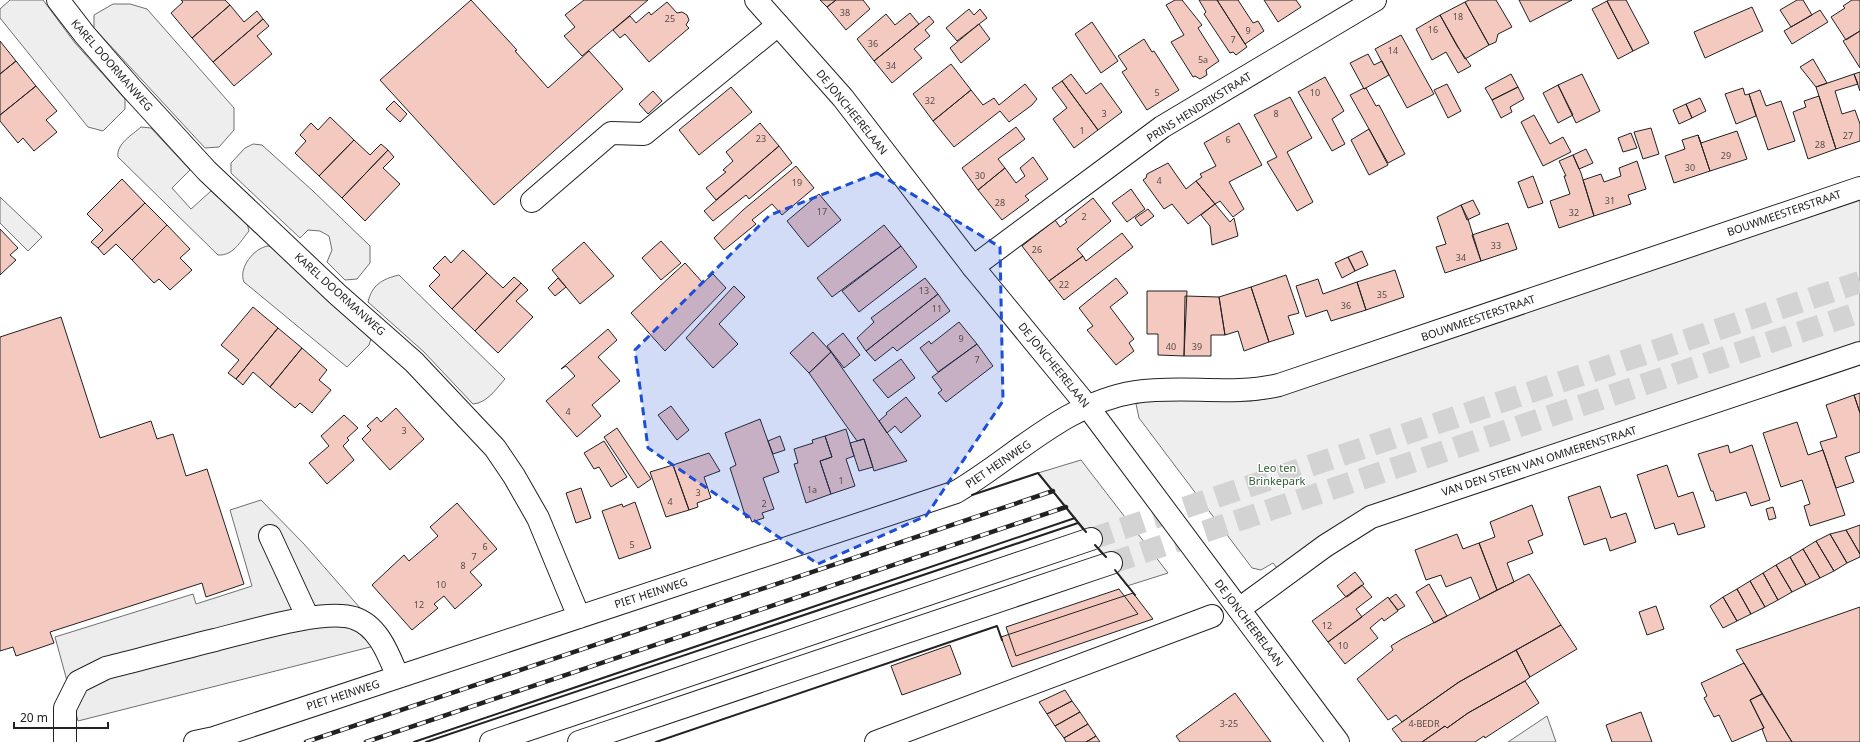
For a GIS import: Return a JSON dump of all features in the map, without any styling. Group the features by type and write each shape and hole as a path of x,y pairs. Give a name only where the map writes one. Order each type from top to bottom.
{"street":[{"name":"KAREL DOORMANWEG","path":"58,0 85,35 207,171 337,294 414,362 495,448 514,476 538,518 579,617"},
{"name":"DE JONCHEERELAAN","path":"756,0 843,98 973,267 1088,407 1338,742"},
{"name":"PRINS HENDRIKSTRAAT","path":"973,267 1162,128 1374,0"},
{"path":"532,201 611,132 644,134 778,25"},
{"name":"BOUWMEESTERSTRAAT","path":"1088,407 1116,397 1156,390 1244,390 1279,385 1860,188"},
{"name":"VAN DEN STEEN VAN OMMERENSTRAAT","path":"1239,609 1324,546 1371,518 1860,353"},
{"name":"PIET HEINWEG","path":"195,742 214,738 956,492 976,480 1065,418 1088,407"},
{"path":"270,536 308,618"},
{"path":"491,742 1091,539"},
{"path":"579,742 1111,563"},
{"path":"65,742 65,708 78,682 106,668 246,632 308,618 329,615 354,618 373,629 398,677"},
{"path":"876,742 1212,616"}],"highlighted area":[{"path":"877,173 1000,247 1003,401 926,516 818,564 648,448 635,350 770,215"}],"green space":[{"path":"10,0 43,0 75,43 125,99 125,109 103,131 88,127 0,18 0,9"},
{"path":"113,4 130,4 147,9 234,108 234,130 219,147 205,148 94,28 94,15"},
{"path":"141,127 151,128 190,170 172,188 191,209 211,191 247,223 249,231 232,251 223,255 218,255 118,157 119,148 122,144"},
{"path":"253,144 262,145 313,191 370,246 370,263 357,279 345,280 327,262 332,250 329,236 320,231 308,230 300,238 231,173 231,163 245,148"},
{"name":"Leo ten Brinkepark","path":"1860,196 1860,344 1350,518 1277,568 1273,563 1261,570 1252,568 1139,418 1136,404 1147,400 1250,401 1265,399"},
{"path":"0,197 42,237 28,251 0,223"},
{"path":"268,246 273,247 371,339 369,345 347,367 244,282 243,271 248,260 258,250"},
{"path":"399,275 505,379 495,391 483,401 473,404 424,352 368,302 375,287 383,281"},
{"path":"1081,460 1168,573 1127,586 1038,473"}],"shaded area":[{"path":"261,500 304,544 390,642 78,721 55,637 193,594 196,604 252,586 230,510"},
{"path":"1547,716 1556,742 1508,742"}],"building":[{"path":"181,0 225,0 230,5 192,38 171,13 183,2"},
{"path":"471,0 517,50 515,51 548,88 589,51 623,89 494,205 380,80"},
{"path":"584,0 648,0 582,56 564,36 575,27 565,15"},
{"path":"820,0 836,0 827,7"},
{"path":"836,0 863,0 870,9 846,30 827,7"},
{"path":"1175,0 1182,0 1202,25 1198,28 1219,61 1206,70 1207,75 1200,79 1195,76 1193,77 1171,42 1184,35 1166,5"},
{"path":"1199,0 1217,0 1247,47 1236,55 1233,52 1230,53 1204,14 1206,12"},
{"path":"1217,0 1238,0 1253,23 1258,21 1264,31 1245,44"},
{"path":"1264,0 1296,0 1301,7 1278,22"},
{"path":"1469,0 1496,0 1512,27 1498,34 1496,42 1489,45 1465,2"},
{"path":"1519,0 1572,0 1530,22"},
{"path":"1626,0 1649,43 1633,51 1607,1"},
{"path":"1797,0 1803,0 1812,15 1791,27 1780,10"},
{"path":"1852,0 1860,0 1860,31 1846,40 1831,17 1845,8 1843,6"},
{"path":"1607,1 1633,51 1618,59 1592,9"},
{"path":"667,2 677,13 682,12 687,15 689,20 686,25 689,28 649,62 625,34 620,38 613,30 630,16 636,23 649,12 651,15"},
{"path":"1465,2 1489,45 1465,59 1440,15"},
{"path":"230,5 244,22 257,11 263,19 213,62 192,38"},
{"path":"1752,7 1763,31 1705,58 1694,32"},
{"path":"969,9 974,15 980,9 987,18 957,41 946,28"},
{"path":"1820,10 1828,22 1792,44 1784,31"},
{"path":"910,13 919,24 874,61 857,39 886,14 895,25"},
{"path":"1440,15 1457,46 1471,66 1458,73 1446,52 1432,60 1416,29"},
{"path":"929,16 934,22 925,30 930,36 914,49 922,58 892,83 874,61"},
{"path":"263,19 269,26 257,36 272,54 234,86 213,62"},
{"path":"1092,22 1118,61 1101,73 1075,34"},
{"path":"979,24 990,39 961,63 950,48"},
{"path":"1860,31 1860,68 1843,41"},
{"path":"1401,35 1434,94 1407,108 1375,49"},
{"path":"1144,39 1152,52 1154,51 1179,90 1147,110 1122,72 1127,69 1118,56"},
{"path":"0,41 16,61 0,74"},
{"path":"1368,54 1374,65 1382,61 1389,75 1364,89 1350,63"},
{"path":"1813,59 1827,83 1816,87 1800,67"},
{"path":"16,61 36,86 0,115 0,74"},
{"path":"951,64 971,90 933,121 913,94"},
{"path":"1860,72 1860,91 1854,74"},
{"path":"1071,74 1086,94 1101,83 1122,112 1098,130 1062,81"},
{"path":"1511,74 1518,87 1492,100 1485,88"},
{"path":"1582,74 1600,111 1576,123 1558,85"},
{"path":"1854,74 1858,84 1835,91 1842,114 1855,110 1860,124 1860,141 1836,149 1816,87"},
{"path":"1325,77 1344,111 1332,119 1345,144 1332,151 1298,92"},
{"path":"1062,81 1098,130 1074,148 1053,119 1067,108 1052,88"},
{"path":"1025,84 1037,99 1032,105 1009,122 1000,111 954,147 933,121 971,90 983,105 994,98 999,105"},
{"path":"1447,84 1461,111 1448,118 1434,90"},
{"path":"1558,85 1573,115 1558,123 1543,93"},
{"path":"36,86 57,111 46,120 57,132 34,151 23,138 18,143 0,121 0,115"},
{"path":"731,87 752,112 699,155 679,130"},
{"path":"1518,87 1524,99 1510,107 1512,112 1501,118 1492,100"},
{"path":"1366,88 1376,106 1379,105 1405,154 1388,163 1350,95"},
{"path":"1743,88 1745,95 1749,94 1756,116 1736,124 1725,94"},
{"path":"1760,90 1766,106 1781,101 1795,141 1768,150 1749,94"},
{"path":"653,91 662,101 648,114 639,104"},
{"path":"1819,96 1836,149 1808,159 1793,112 1806,107 1804,101"},
{"path":"1290,97 1312,138 1287,152 1313,202 1297,211 1267,162 1277,157 1254,115"},
{"path":"1700,98 1706,111 1692,118 1686,104"},
{"path":"394,101 407,114 400,122 386,109"},
{"path":"1686,104 1692,118 1679,124 1673,110"},
{"path":"1534,115 1550,144 1563,137 1571,152 1543,166 1521,122"},
{"path":"330,117 354,140 319,176 295,153 306,141 300,135 311,123 318,130"},
{"path":"760,123 779,146 716,200 706,188 726,172 723,170 733,161 726,152"},
{"path":"1239,123 1262,165 1229,182 1244,209 1233,217 1220,201 1215,204 1196,181 1202,177 1200,174 1216,166 1204,143"},
{"path":"1016,127 1025,139 998,159 1005,168 978,190 962,168"},
{"path":"1651,128 1659,154 1643,159 1634,132"},
{"path":"1369,129 1388,165 1369,175 1351,140"},
{"path":"1737,131 1747,159 1710,171 1698,135 1701,143"},
{"path":"1631,133 1637,148 1623,152 1618,138"},
{"path":"1698,135 1710,171 1674,183 1665,156 1685,149 1682,140"},
{"path":"354,140 370,155 381,144 388,150 342,198 319,176"},
{"path":"779,146 792,163 749,199 746,195 713,221 704,211"},
{"path":"1586,149 1593,163 1579,169 1573,155"},
{"path":"388,150 394,157 383,168 400,184 365,221 342,198"},
{"path":"1573,155 1581,173 1594,216 1559,228 1550,201 1570,194 1564,176 1566,176 1559,161"},
{"path":"1033,157 1048,179 1025,196 1029,200 1002,220 978,190 1005,168 1016,183 1025,176 1020,168"},
{"path":"1637,161 1646,189 1628,195 1631,204 1594,216 1583,180 1601,174 1604,182 1621,176 1619,168"},
{"path":"1168,163 1186,189 1196,181 1215,204 1188,224 1172,204 1164,209 1143,180 1146,178 1147,174"},
{"path":"796,166 814,188 782,215 772,204 752,220 756,224 724,250 714,238 743,210"},
{"path":"1533,176 1543,203 1528,208 1518,182"},
{"path":"122,179 145,203 98,248 91,242 103,230 87,214"},
{"path":"1131,189 1145,209 1127,222 1112,203"},
{"path":"819,194 841,220 808,247 787,221"},
{"path":"1093,198 1111,221 1077,249 1083,256 1049,281 1022,246 1055,220 1060,227 1067,222 1065,220"},
{"path":"1473,200 1480,214 1467,220 1461,205"},
{"path":"145,203 167,225 132,260 116,244 104,255 98,248"},
{"path":"1215,204 1230,222 1234,218 1238,236 1212,245 1210,226 1201,215"},
{"path":"1461,205 1468,219 1481,261 1445,273 1436,247 1446,244 1437,217"},
{"path":"1148,209 1154,216 1141,226 1135,218"},
{"path":"1508,223 1517,249 1481,261 1472,235"},
{"path":"167,225 190,249 180,258 192,270 170,290 159,279 154,283 132,260"},
{"path":"884,225 901,246 832,297 817,278"},
{"path":"0,229 18,248 10,255 16,260 0,275"},
{"path":"1122,233 1133,247 1064,300 1049,281 1083,256 1086,261"},
{"path":"661,241 681,263 661,280 642,258"},
{"path":"584,242 614,276 580,304 552,270"},
{"path":"901,246 917,267 859,312 842,291"},
{"path":"463,250 487,273 452,309 429,286 440,275 433,268 445,256 451,263"},
{"path":"1362,251 1368,265 1355,271 1348,257"},
{"path":"1348,257 1355,271 1342,278 1335,263"},
{"path":"685,263 703,283 713,274 726,288 665,351 631,313"},
{"path":"1395,270 1404,297 1366,310 1357,282"},
{"path":"487,273 503,288 514,277 521,283 475,331 452,309"},
{"path":"1286,275 1299,313 1288,316 1294,334 1269,342 1251,287"},
{"path":"558,278 566,287 555,296 548,288"},
{"path":"925,278 938,294 866,351 857,338 874,322 871,318"},
{"path":"1116,278 1128,293 1110,307 1134,339 1129,343 1134,351 1116,365 1087,330 1093,326 1079,308"},
{"path":"1318,279 1323,294 1357,282 1366,310 1331,321 1327,310 1306,317 1296,286"},
{"path":"521,283 528,290 516,301 533,317 498,353 475,331"},
{"path":"734,286 745,297 719,324 738,344 713,368 686,338"},
{"path":"1251,287 1269,342 1244,351 1238,331 1225,335 1219,297"},
{"path":"1147,291 1187,291 1184,356 1158,355 1158,334 1147,334"},
{"path":"938,294 950,311 897,351 893,347 875,361 866,351"},
{"path":"1185,296 1219,297 1225,335 1211,335 1211,356 1184,356"},
{"path":"253,307 278,328 236,379 228,373 239,360 221,345"},
{"path":"61,317 100,438 151,421 157,439 173,434 186,476 207,469 244,584 206,597 202,583 50,632 54,643 16,656 13,647 0,651 0,337"},
{"path":"959,322 977,344 938,372 920,348 929,341 931,344"},
{"path":"278,328 302,348 270,387 253,372 243,385 236,379"},
{"path":"608,329 617,340 598,357 620,381 592,405 601,416 577,437 546,401 575,376 566,366 561,369"},
{"path":"813,332 831,352 809,373 790,353"},
{"path":"843,333 860,355 844,368 827,346"},
{"path":"977,344 993,366 946,402 938,393 942,390 932,377"},
{"path":"302,348 327,370 319,380 331,390 312,413 300,403 295,408 270,387"},
{"path":"831,352 907,461 874,471 864,439 857,441 809,373"},
{"path":"901,359 915,378 888,398 873,380"},
{"path":"1860,393 1860,413 1854,395"},
{"path":"1854,395 1860,413 1860,452 1845,457 1854,482 1836,488 1820,442 1837,437 1826,405"},
{"path":"906,397 921,416 901,433 895,426 887,433 879,421 887,414 886,413"},
{"path":"671,406 689,430 677,440 658,415"},
{"path":"396,408 424,439 390,470 362,439 371,430 367,426 377,417 381,422"},
{"path":"344,415 358,428 347,438 349,440 343,446 354,460 327,484 309,463 329,446 321,436"},
{"path":"760,419 779,472 763,478 774,509 762,513 764,518 752,522 750,517 746,518 730,468 736,465 725,433"},
{"path":"1797,422 1808,455 1823,450 1845,515 1810,526 1804,506 1810,504 1802,480 1781,487 1763,433"},
{"path":"617,428 651,479 638,488 604,437"},
{"path":"846,429 854,456 846,459 855,486 831,494 820,461 832,457 825,436"},
{"path":"780,436 785,450 773,454 768,441"},
{"path":"825,436 832,457 820,461 831,494 806,503 794,464 798,463 794,449 813,443 812,440"},
{"path":"864,439 873,467 859,471 850,443"},
{"path":"604,441 627,477 611,487 599,467 594,469 584,453"},
{"path":"1728,445 1730,453 1752,445 1770,500 1751,506 1746,492 1716,501 1698,454"},
{"path":"709,453 720,471 704,477 711,498 697,503 698,507 689,510 673,465"},
{"path":"673,465 689,510 666,517 650,472"},
{"path":"1667,465 1678,497 1693,492 1705,527 1678,535 1674,523 1655,529 1637,475"},
{"path":"1600,486 1611,518 1626,513 1636,542 1610,551 1606,538 1584,545 1568,497"},
{"path":"581,488 591,518 576,523 566,493"},
{"path":"635,502 651,548 619,559 602,511 622,504 623,507"},
{"path":"457,503 497,549 470,572 482,585 455,609 444,596 434,604 438,608 412,630 372,585 404,555 409,561 438,536 430,527"},
{"path":"1532,505 1543,535 1528,541 1533,553 1507,563 1514,582 1497,590 1479,543 1495,537 1490,522"},
{"path":"1773,507 1776,518 1769,520 1766,509"},
{"path":"1860,525 1860,554 1846,530"},
{"path":"1846,530 1860,554 1860,557 1847,563 1830,534"},
{"path":"1457,534 1463,549 1479,543 1497,590 1480,599 1471,577 1446,587 1441,575 1426,580 1415,550"},
{"path":"1830,534 1847,563 1834,571 1816,541"},
{"path":"1816,541 1834,571 1820,578 1803,549"},
{"path":"1803,549 1820,578 1806,585 1790,557"},
{"path":"1790,557 1806,585 1792,592 1776,565"},
{"path":"1776,565 1792,592 1778,600 1763,573"},
{"path":"1355,572 1364,584 1347,597 1337,586"},
{"path":"1763,573 1778,600 1765,607 1750,581"},
{"path":"1529,574 1561,625 1459,682 1402,722 1396,715 1388,720 1357,679 1393,650 1391,646 1402,639"},
{"path":"1750,581 1765,607 1751,614 1737,589"},
{"path":"1429,584 1447,616 1434,623 1416,592"},
{"path":"1362,585 1372,597 1356,609 1362,617 1328,642 1312,621"},
{"path":"1119,589 1138,614 1016,656 1006,627"},
{"path":"1737,589 1751,614 1737,621 1723,597"},
{"path":"1133,593 1153,619 1012,667 1001,637"},
{"path":"1396,594 1405,606 1398,610 1389,599"},
{"path":"1388,597 1398,611 1384,621 1382,618 1370,628 1378,638 1345,664 1328,642"},
{"path":"1723,597 1737,621 1723,628 1710,606"},
{"path":"1656,606 1664,629 1647,635 1639,612"},
{"path":"1860,607 1860,742 1792,742 1736,650"},
{"path":"1561,625 1577,649 1530,677 1516,650"},
{"path":"950,645 961,674 902,695 891,666"},
{"path":"1516,650 1530,677 1525,681 1468,713 1447,728 1445,726 1422,742 1402,742 1392,729 1459,682"},
{"path":"1744,663 1762,694 1750,700 1764,728 1732,742 1719,715 1714,717 1704,698 1707,696 1701,683"},
{"path":"1525,681 1539,703 1485,738 1484,736 1475,742 1422,742 1445,726 1447,728 1468,713"},
{"path":"1065,690 1072,701 1047,714 1039,702"},
{"path":"1235,693 1271,742 1180,742 1176,736"},
{"path":"1762,694 1792,742 1767,742 1762,729 1764,728 1750,700"},
{"path":"1072,701 1080,712 1055,726 1047,714"},
{"path":"1080,712 1088,724 1064,738 1055,726"},
{"path":"1641,712 1652,742 1612,742 1606,725"},
{"path":"1088,724 1096,736 1086,742 1066,742 1064,738"},
{"path":"1096,736 1100,742 1086,742"}],"tunnel":[{"path":"1091,539 1860,282"},
{"path":"1111,563 1860,312"}],"railway":[{"path":"306,742 1053,491"},
{"path":"366,742 1066,507"}],"wall":[{"path":"972,495 1038,473 1086,532"},
{"path":"414,742 1075,518"},
{"path":"426,742 1078,523"},
{"path":"1095,545 1106,557"},
{"path":"1115,570 1135,595"},
{"path":"656,742 997,626 1002,640"}]}
